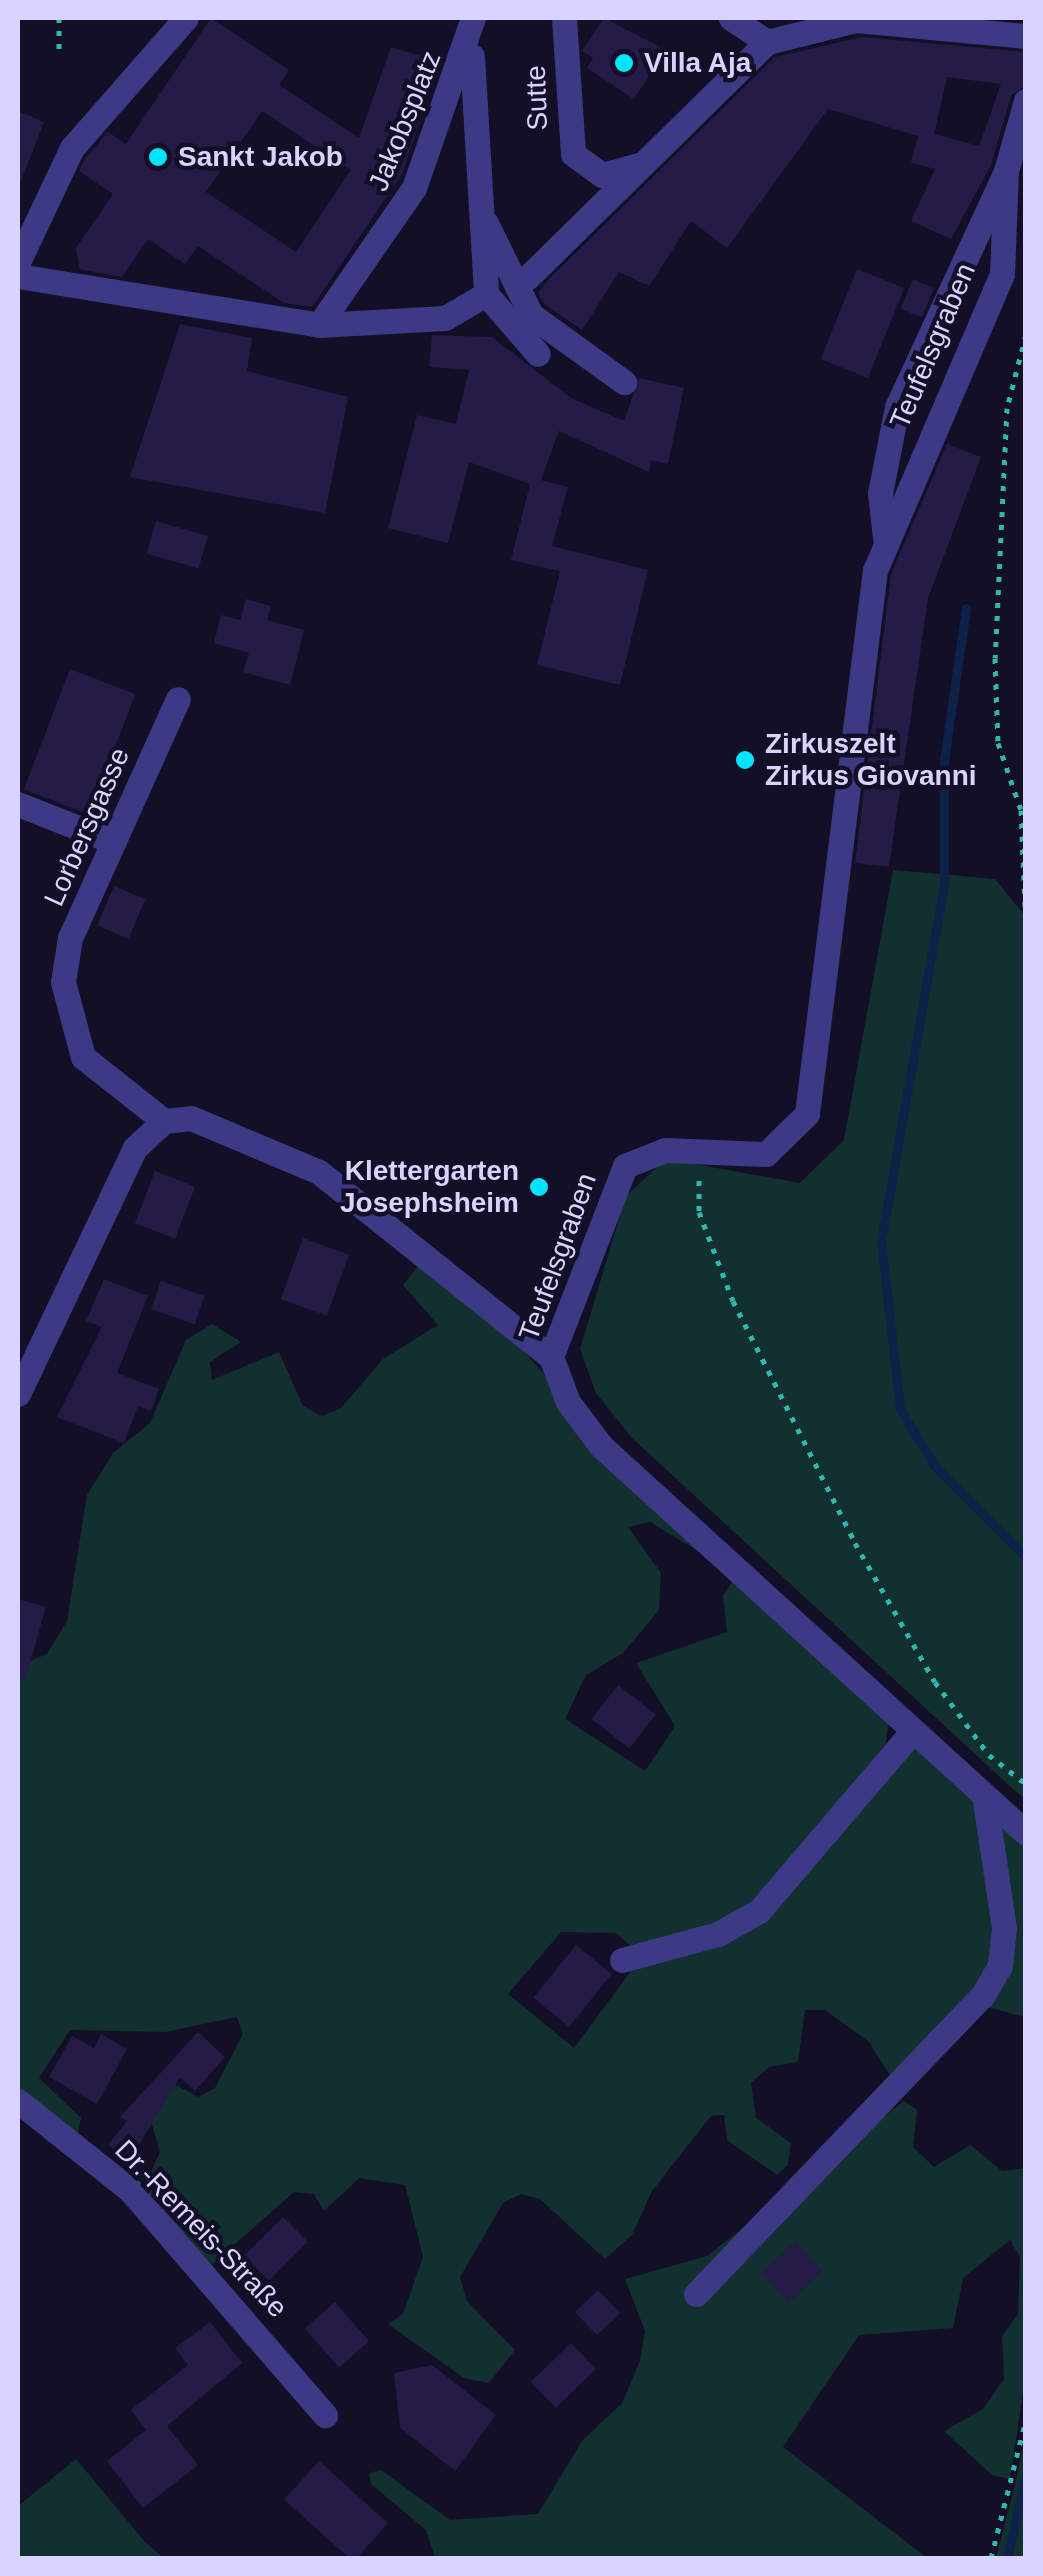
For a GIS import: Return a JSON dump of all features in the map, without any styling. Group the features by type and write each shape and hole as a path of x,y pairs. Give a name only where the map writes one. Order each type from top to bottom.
{"street":[{"path":"18,262 72,148 186,18"},
{"name":"Sutte","path":"564,18 573,154 602,175 644,163"},
{"path":"731,18 768,42"},
{"path":"528,277 768,42 856,20 1026,36"},
{"name":"Jakobsplatz","path":"473,27 477,199 486,294"},
{"name":"Jakobsplatz","path":"320,324 414,188 473,27"},
{"name":"Teufelsgraben","path":"889,528 880,493 897,407 1006,172 1026,101"},
{"name":"Teufelsgraben","path":"1006,172 1014,274 889,528 847,762 806,1114 766,1154 650,1152 616,1177 551,1357 560,1388 601,1446 985,1801 1026,1833"},
{"name":"Jakobsplatz","path":"477,199 531,315 624,382"},
{"path":"18,276 320,324 445,318 486,294 538,354"},
{"name":"Lorbersgasse","path":"164,1122 83,1058 70,1026 70,938 178,699"},
{"path":"18,804 114,842"},
{"path":"18,1394 116,1178 164,1122 191,1118 286,1152 551,1357"},
{"path":"622,1960 718,1934 760,1912 912,1732"},
{"path":"696,2294 992,1981 1004,1928 985,1801"},
{"name":"Dr.-Remeis-Straße","path":"18,2100 130,2190 326,2416"}],"path":[{"path":"59,18 59,55"},
{"path":"1026,334 1008,408 994,658 998,743 1021,810 1026,930"},
{"path":"709,1154 699,1212 855,1543 935,1682 989,1755 1026,1784"},
{"path":"991,2558 1026,2420"}],"green space":[{"path":"893,870 995,879 1026,917 1025,1800 632,1438 596,1393 580,1349 626,1196 666,1159 800,1183 844,1140"},
{"path":"418,1266 521,1348 700,1552 650,1522 628,1527 661,1573 659,1610 623,1653 586,1675 565,1719 645,1771 675,1726 636,1663 727,1632 723,1595 733,1581 888,1724 886,1743 800,1855 703,1947 862,1811 914,1748 1025,1841 1025,2017 987,2007 895,2083 869,2042 825,2010 805,2010 798,2062 769,2067 751,2083 756,2118 791,2143 788,2165 777,2175 727,2140 724,2115 711,2116 652,2191 632,2235 605,2259 540,2199 521,2194 503,2203 460,2277 467,2301 515,2350 489,2383 464,2378 388,2324 403,2314 423,2257 405,2185 359,2178 324,2211 314,2194 294,2192 209,2267 141,2194 160,2152 147,2107 174,2084 198,2097 215,2088 243,2034 237,2017 165,2032 70,2030 39,2078 81,2118 77,2139 18,2095 18,1666 47,1654 67,1621 87,1495 113,1453 150,1423 186,1340 212,1324 241,1342 210,1362 212,1380 279,1352 303,1406 322,1416 341,1408 383,1359 438,1325 403,1285","holes":["561,1932 616,1933 642,1956 574,2048 508,1994"]},
{"path":"904,2101 917,2110 913,2147 934,2167 970,2145 1002,2171 1025,2168 1025,2379 1010,2479 992,2475 944,2431 983,2409 1004,2379 1002,2336 1018,2314 1020,2257 1010,2240 963,2278 953,2328 859,2335 783,2447 927,2558 435,2558 426,2530 371,2484 369,2473 381,2470 450,2520 538,2514 582,2441 622,2403 640,2361 645,2331 625,2279 707,2256"},
{"path":"1025,2437 1025,2558 996,2558 1015,2485"},
{"path":"76,2459 145,2542 164,2558 18,2558 18,2506"}],"building":[{"path":"211,18 289,70 279,85 359,138 391,47 440,62 402,174 312,307 284,303 198,246 185,264 148,239 122,277 79,269 76,248 113,194 79,171 108,132 126,144","holes":["262,111 351,170 296,252 206,192"]},
{"name":"Villa Aja","path":"604,18 666,50 634,99 587,68 593,58 582,51"},
{"path":"862,37 1026,52 1026,85 1011,96 991,165 951,239 911,221 935,169 911,163 918,136 828,109 727,248 691,221 649,286 619,272 582,330 544,304 538,293 548,280 775,57","holes":["947,77 1001,84 979,146 934,134"]},
{"path":"18,111 44,122 19,186 18,186"},
{"path":"857,269 904,288 868,378 821,359"},
{"path":"913,279 934,288 922,317 900,308"},
{"path":"180,324 252,338 247,371 348,397 325,513 130,477"},
{"path":"432,335 492,337 571,398 624,421 639,378 684,388 668,464 651,460 649,472 559,431 541,480 568,487 552,546 648,570 620,685 537,665 560,571 511,560 530,484 469,462 448,543 388,528 417,415 456,424 469,370 429,367"},
{"path":"947,444 981,457 928,598 889,867 855,863 891,574"},
{"path":"156,521 208,536 199,569 147,554"},
{"path":"246,599 271,606 267,620 304,630 290,685 243,672 249,653 214,643 221,615 240,620"},
{"path":"70,669 135,694 89,815 24,789"},
{"path":"114,886 145,899 128,939 97,926"},
{"path":"155,1171 195,1186 175,1239 135,1223"},
{"path":"303,1238 349,1255 327,1316 281,1299"},
{"path":"104,1279 148,1296 117,1373 159,1389 151,1411 138,1406 124,1443 57,1417 102,1327 86,1321"},
{"path":"161,1281 204,1296 195,1324 151,1309"},
{"path":"18,1599 46,1607 25,1681 18,1680"},
{"path":"618,1685 656,1715 629,1748 592,1719"},
{"path":"576,1945 612,1974 569,2027 533,1998"},
{"path":"198,2032 225,2057 195,2091 180,2077 129,2161 108,2145 127,2121 120,2117"},
{"path":"101,2034 127,2049 97,2104 49,2077 72,2036 94,2048"},
{"path":"283,2217 308,2242 269,2281 244,2256"},
{"path":"795,2241 823,2271 789,2303 761,2273"},
{"path":"598,2290 620,2313 597,2335 575,2312"},
{"path":"335,2302 369,2341 339,2367 305,2328"},
{"path":"210,2322 242,2363 167,2426 198,2465 143,2508 107,2461 146,2430 131,2410 188,2365 175,2348"},
{"path":"571,2343 596,2369 556,2408 531,2382"},
{"path":"432,2365 496,2415 455,2471 400,2428 394,2373"},
{"path":"319,2461 388,2523 357,2558 349,2558 284,2500"}],"waterway":[{"path":"966,608 944,761 944,884 881,1241 900,1409 934,1465 1026,1557"},
{"path":"1007,2558 1026,2476"}],"place":[{"name":"Villa Aja","path":"624,63"},
{"name":"Sankt Jakob","path":"158,157"},
{"name":"Zirkuszelt Zirkus Giovanni","path":"745,760"},
{"name":"Klettergarten Josephsheim","path":"539,1187"}]}
